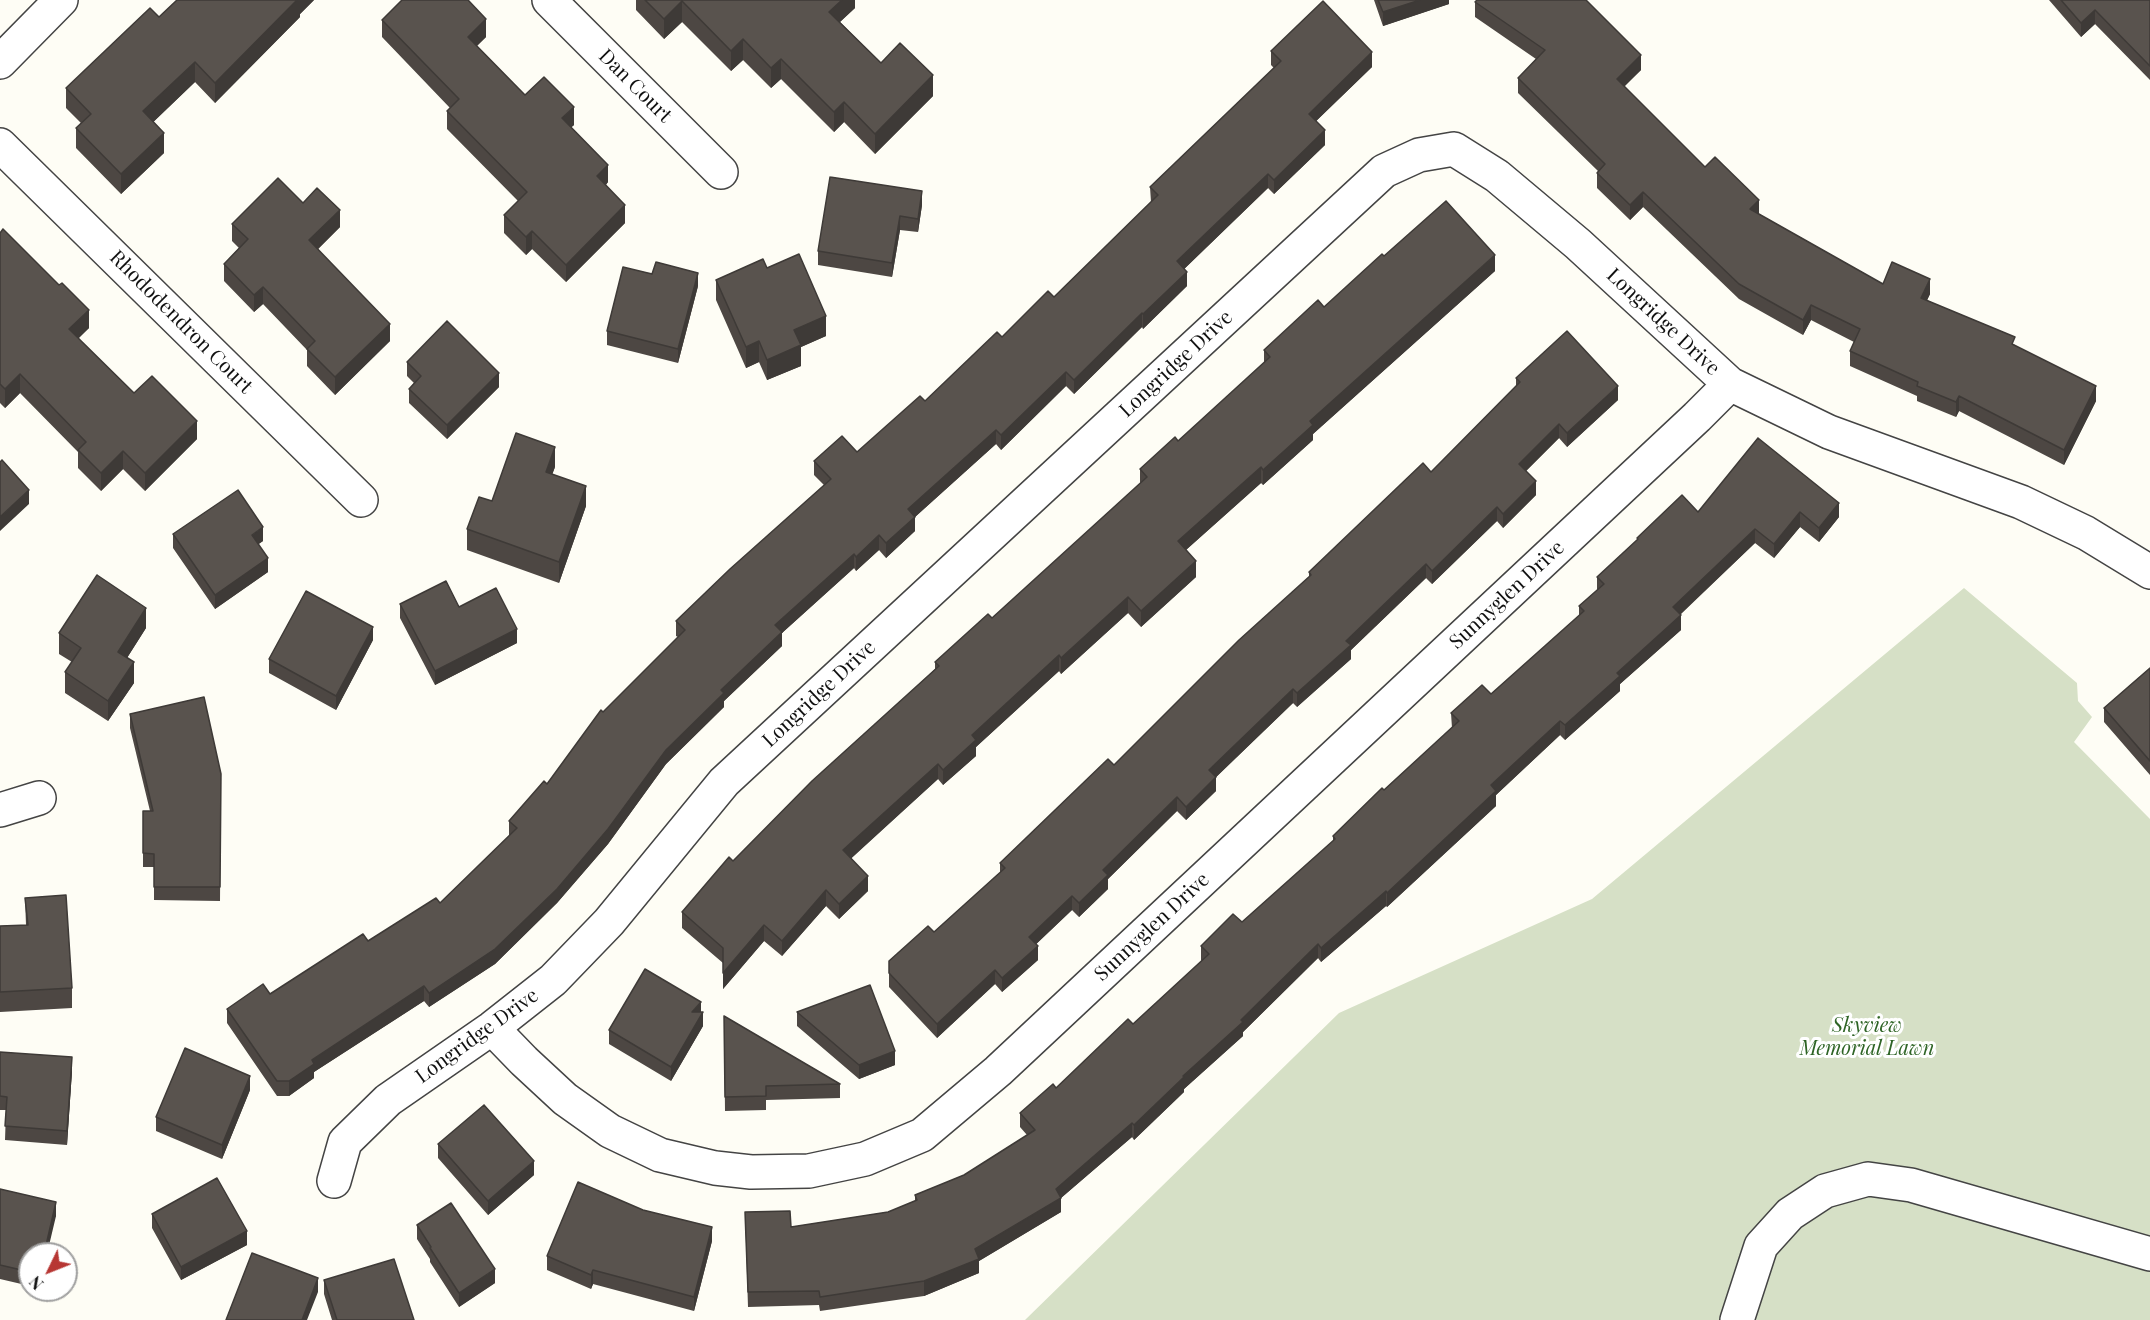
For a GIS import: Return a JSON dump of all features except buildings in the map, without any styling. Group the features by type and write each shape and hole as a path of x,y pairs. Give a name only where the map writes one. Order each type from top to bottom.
{"street":[{"path":"0,62 61,0"},
{"name":"Dan Court","path":"549,0 721,172"},
{"name":"Rhododendron Court","path":"0,145 361,500"},
{"name":"Longridge Drive","path":"334,1181 345,1142 388,1100 492,1028 553,980 609,922 724,782 1384,171 1419,155 1454,149 1497,176 1578,244 1730,384 1829,432 2021,502 2086,533 2150,572"},
{"name":"Sunnyglen Drive","path":"492,1028 565,1099 610,1131 660,1155 715,1168 751,1172 809,1171 865,1159 922,1135 998,1071 1730,384"},
{"path":"0,810 39,798"},
{"path":"1737,1320 1761,1246 1790,1214 1825,1191 1868,1179 1911,1185 2150,1254"}],"green space":[{"name":"Skyview Memorial Lawn","path":"1964,588 2077,683 2078,701 2092,717 2074,742 2150,819 2150,1320 1025,1320 1339,1013 1592,899"}]}
